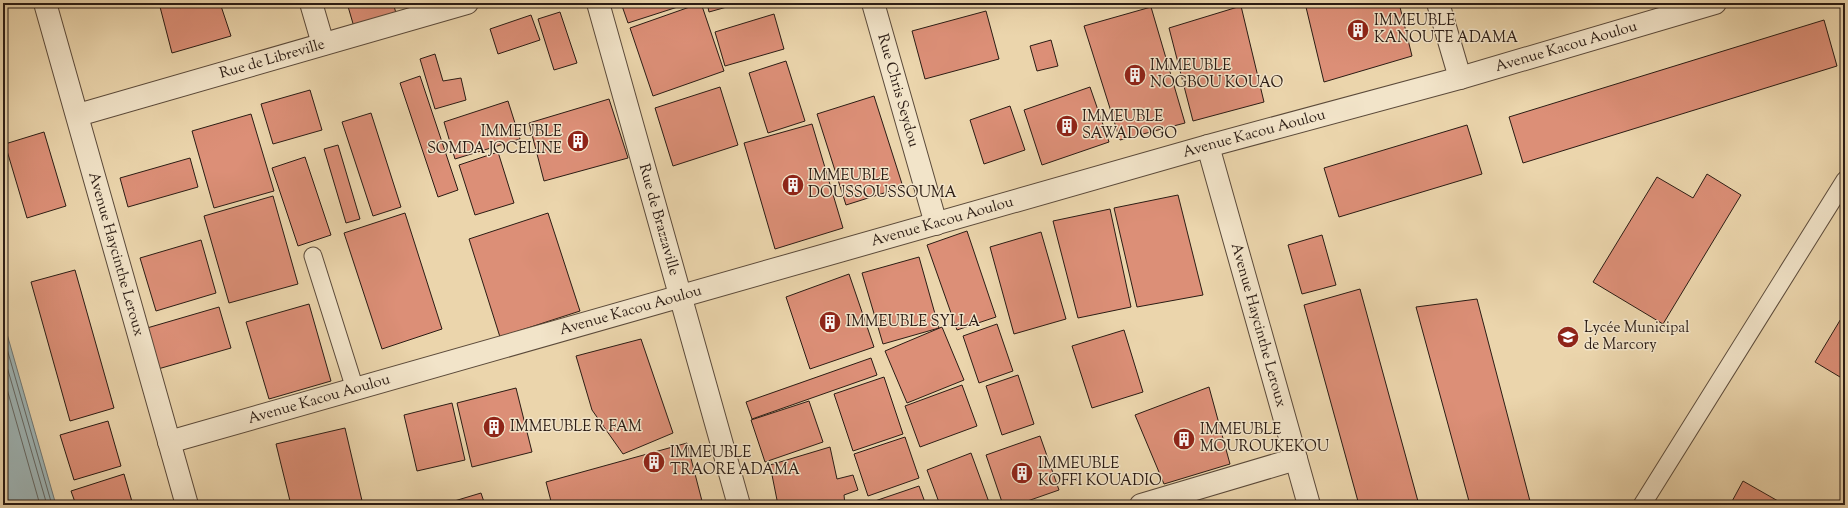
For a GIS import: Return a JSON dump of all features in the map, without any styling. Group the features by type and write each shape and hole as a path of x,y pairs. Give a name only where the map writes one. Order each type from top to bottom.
{"street":[{"name":"Avenue Haycinthe Leroux","path":"45,3 78,115 187,505"},
{"path":"311,3 323,44"},
{"name":"Rue de Libreville","path":"78,115 467,3"},
{"name":"Rue de Brazzaville","path":"598,3 739,505"},
{"name":"Rue Chris Seydou","path":"873,3 936,224"},
{"path":"1438,3 1460,78"},
{"name":"Avenue Kacou Aoulou","path":"170,442 1208,146 1460,78 1715,3"},
{"name":"Avenue Haycinthe Leroux","path":"1208,146 1309,505"},
{"path":"1141,505 1296,459"}],"lane":[{"path":"1642,505 1845,180"},
{"path":"313,256 355,389"}],"water":[{"path":"3,320 56,505 9,505 3,485"}],"building":[{"path":"159,3 220,3 231,36 172,53"},
{"path":"347,3 393,3 396,13 354,27"},
{"path":"621,3 690,3 628,23"},
{"path":"701,3 724,71 653,96 630,28"},
{"path":"707,3 741,3 709,12"},
{"name":"IMMEUBLE KANOUTE ADAMA","path":"1305,3 1399,3 1412,56 1324,82"},
{"path":"1241,6 1264,102 1193,121 1169,28"},
{"name":"IMMEUBLE NOGBOU KOUAO","path":"1151,7 1185,123 1120,140 1084,26"},
{"path":"986,11 999,59 925,79 912,31"},
{"path":"560,12 577,63 554,70 538,19"},
{"path":"774,14 784,49 725,66 715,32"},
{"path":"531,15 540,40 498,54 490,29"},
{"path":"1824,20 1837,66 1523,163 1509,117"},
{"path":"3,22 6,31 3,32"},
{"path":"1051,40 1058,66 1037,71 1030,46"},
{"path":"435,54 443,81 461,78 466,100 435,109 420,59"},
{"path":"786,61 805,121 768,133 749,73"},
{"path":"420,76 458,190 438,197 400,83"},
{"path":"720,87 738,145 673,166 655,108"},
{"name":"IMMEUBLE SAWADOGO","path":"1090,87 1109,142 1042,165 1024,110"},
{"path":"310,90 322,130 273,144 261,104"},
{"path":"874,96 903,187 846,205 817,114"},
{"name":"IMMEUBLE SOMDA JOCELINE","path":"609,99 628,158 544,181 529,123"},
{"path":"508,101 520,139 455,159 444,122"},
{"path":"1010,106 1025,150 984,164 970,120"},
{"path":"371,113 401,207 373,216 342,122"},
{"path":"251,114 274,191 214,208 192,131"},
{"name":"IMMEUBLE DOUSSOUSSOUMA","path":"812,124 843,228 775,249 744,143"},
{"path":"1467,125 1482,174 1339,217 1324,168"},
{"path":"44,132 66,206 27,218 5,144"},
{"path":"338,145 360,219 346,223 324,149"},
{"path":"498,152 514,203 475,215 459,165"},
{"path":"305,157 331,235 298,246 272,168"},
{"path":"190,158 198,187 128,207 120,178"},
{"path":"1707,174 1741,195 1663,324 1593,282 1657,177 1693,198"},
{"path":"1178,195 1203,295 1137,307 1114,208"},
{"path":"273,196 298,284 229,303 204,216"},
{"path":"1110,209 1131,307 1078,318 1053,221"},
{"path":"405,213 442,329 382,349 344,233"},
{"path":"548,213 580,311 500,337 469,239"},
{"path":"967,231 996,317 957,330 927,245"},
{"path":"1041,232 1066,319 1014,334 990,247"},
{"path":"1322,235 1336,285 1302,294 1288,245"},
{"path":"201,240 216,293 156,311 140,258"},
{"path":"919,257 939,328 883,344 862,273"},
{"path":"75,270 114,408 70,421 31,282"},
{"name":"IMMEUBLE SYLLA","path":"849,274 874,347 810,369 786,297"},
{"path":"1360,289 1419,505 1359,505 1304,305"},
{"path":"1477,299 1531,505 1470,505 1416,307"},
{"path":"309,304 331,381 269,399 246,322"},
{"path":"219,307 231,348 158,369 147,328"},
{"path":"1845,312 1845,380 1815,362"},
{"path":"997,324 1013,371 979,383 963,336"},
{"path":"942,327 964,380 907,403 885,351"},
{"path":"1124,330 1143,392 1092,408 1072,346"},
{"path":"641,339 673,433 623,454 592,410 576,356"},
{"path":"871,358 877,375 752,419 746,402"},
{"path":"1018,375 1034,424 1002,435 986,386"},
{"path":"884,377 903,434 853,451 834,394"},
{"path":"962,385 977,426 920,447 905,406"},
{"name":"IMMEUBLE MOUROUKEKOU","path":"1209,387 1230,464 1164,484 1135,415"},
{"name":"IMMEUBLE R FAM","path":"516,388 532,452 472,467 457,403"},
{"path":"809,401 823,442 765,462 751,420"},
{"path":"452,403 465,460 417,471 404,415"},
{"path":"108,421 121,466 74,480 60,435"},
{"path":"345,428 363,505 291,505 276,444"},
{"name":"IMMEUBLE KOFFI KOUADIO","path":"1040,436 1059,490 1016,505 1003,505 986,455"},
{"path":"905,437 919,478 868,496 854,454"},
{"name":"IMMEUBLE TRAORE ADAMA","path":"687,443 702,501 688,505 552,505 546,482"},
{"path":"830,447 837,479 853,475 858,490 844,495 845,505 778,505 770,465"},
{"path":"971,453 990,505 940,505 927,470"},
{"path":"124,474 133,505 76,505 71,491"},
{"path":"1743,481 1785,505 1730,505"},
{"path":"919,486 926,505 870,505 869,503"},
{"path":"481,493 485,505 441,505"},
{"path":"861,502 862,505 849,505"}],"place":[{"name":"IMMEUBLE KANOUTE ADAMA","path":"1358,30"},
{"name":"IMMEUBLE NOGBOU KOUAO","path":"1135,75"},
{"name":"IMMEUBLE SAWADOGO","path":"1067,126"},
{"name":"IMMEUBLE SOMDA JOCELINE","path":"578,141"},
{"name":"IMMEUBLE DOUSSOUSSOUMA","path":"793,185"},
{"name":"IMMEUBLE SYLLA","path":"830,322"},
{"name":"Lycée Municipal de Marcory","path":"1568,337"},
{"name":"IMMEUBLE R FAM","path":"494,427"},
{"name":"IMMEUBLE MOUROUKEKOU","path":"1184,439"},
{"name":"IMMEUBLE TRAORE ADAMA","path":"654,462"},
{"name":"IMMEUBLE KOFFI KOUADIO","path":"1022,473"}]}
